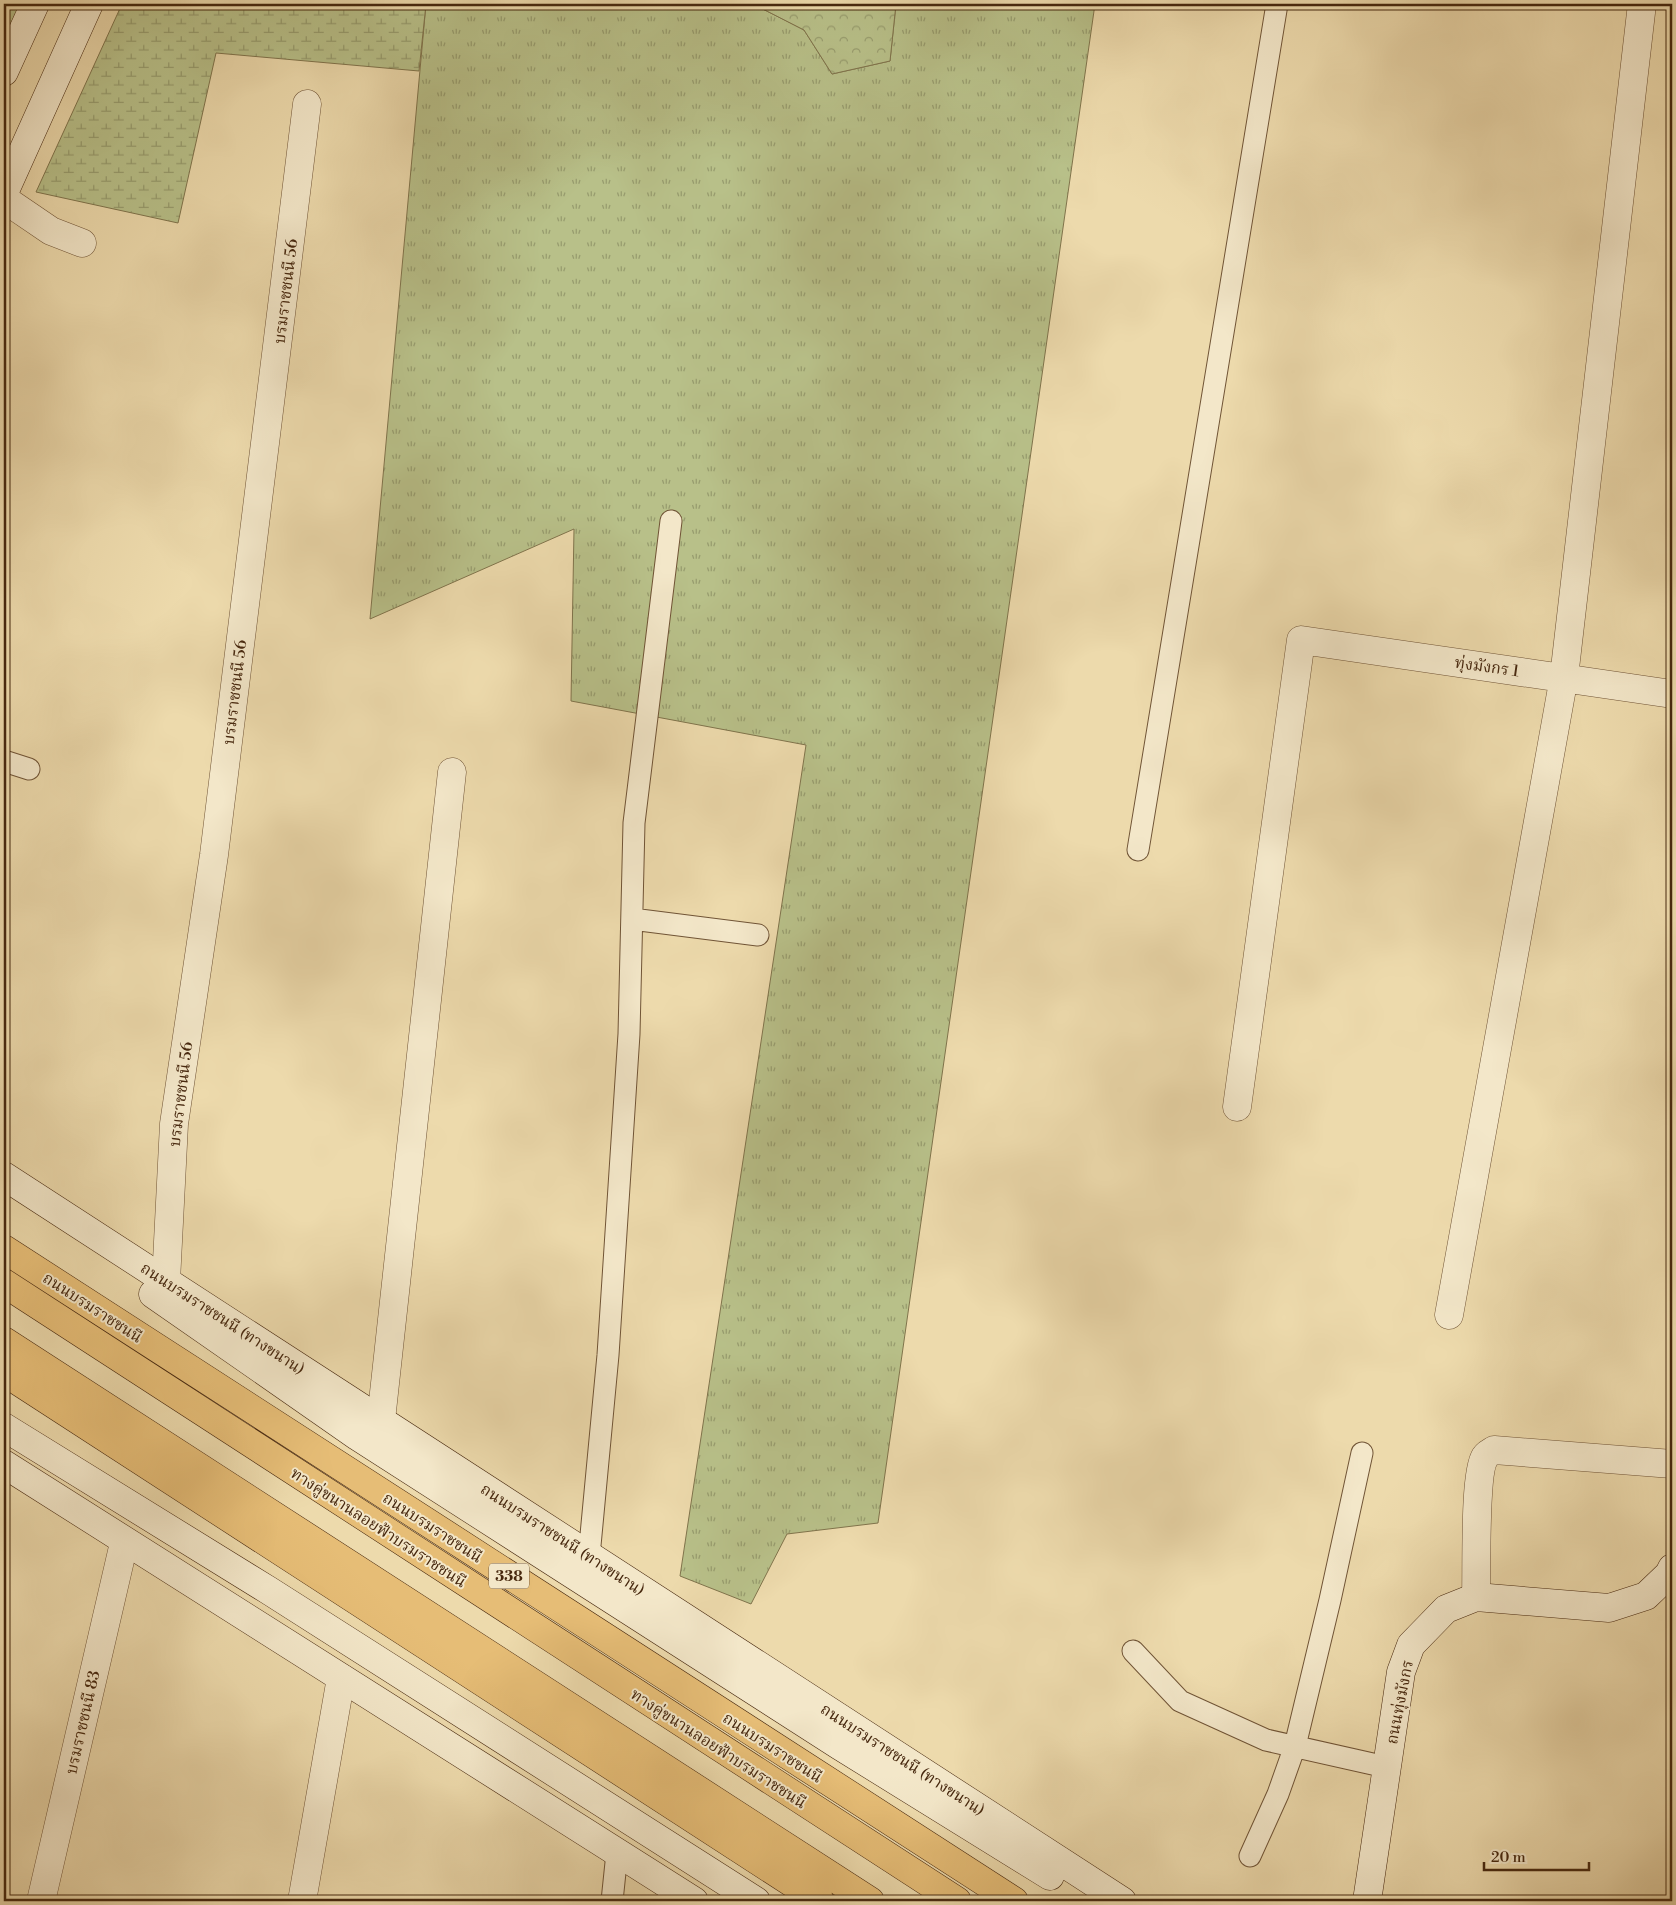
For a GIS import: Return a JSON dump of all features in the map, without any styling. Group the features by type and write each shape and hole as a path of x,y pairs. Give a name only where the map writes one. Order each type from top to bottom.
{"main road":[{"name":"ถนนบรมราชชนนี","path":"4,1248 1014,1901"},
{"name":"ทางคู่ขนานลอยฟ้าบรมราชชนนี","path":"4,1283 956,1901"},
{"path":"4,1341 870,1901"},
{"path":"4,1372 820,1901"}],"street":[{"path":"4,72 35,4"},
{"path":"4,193 89,4"},
{"path":"1449,1315 1564,677 1642,4"},
{"name":"บรมราชชนนี 56","path":"166,1281 174,1124 214,855 307,104"},
{"path":"4,199 51,231 82,243"},
{"name":"ทุ่งมังกร 1","path":"1237,1106 1302,640 1672,694"},
{"path":"381,1420 452,772"},
{"name":"ถนนบรมราชชนนี (ทางขนาน)","path":"4,1176 1122,1901"},
{"path":"4,1195 16,1200 357,1436 840,1746 1035,1867 1095,1901"},
{"path":"4,1427 268,1590 752,1899"},
{"path":"1476,1597 1478,1495 1481,1465 1485,1455 1494,1450 1672,1464"},
{"path":"4,1464 124,1543 694,1901"},
{"name":"บรมราชชนนี 83","path":"41,1901 124,1543"},
{"name":"ถนนทุ่งมังกร","path":"1367,1901 1401,1672 1411,1645 1446,1609 1476,1597 1609,1608 1646,1596 1669,1574 1672,1568"},
{"path":"302,1901 341,1678"}],"lane":[{"path":"1138,850 1276,4"},
{"path":"589,1556 608,1355 629,1034 634,823 671,521"},
{"path":"4,761 29,769"},
{"path":"632,919 758,935"},
{"path":"1250,1856 1278,1794 1294,1746 1330,1600 1362,1453"},
{"path":"1132,1651 1180,1701 1266,1740 1386,1767"},
{"path":"612,1901 617,1852"}],"green space":[{"path":"4,4 38,4 4,102"},
{"path":"122,4 426,4 419,71 216,53 178,223 36,192"},
{"path":"426,4 753,4 804,30 832,74 890,61 896,4 1095,4 878,1523 787,1534 751,1604 680,1576 806,745 571,701 574,529 370,619"},
{"path":"753,4 896,4 890,61 832,74 804,30"}]}
